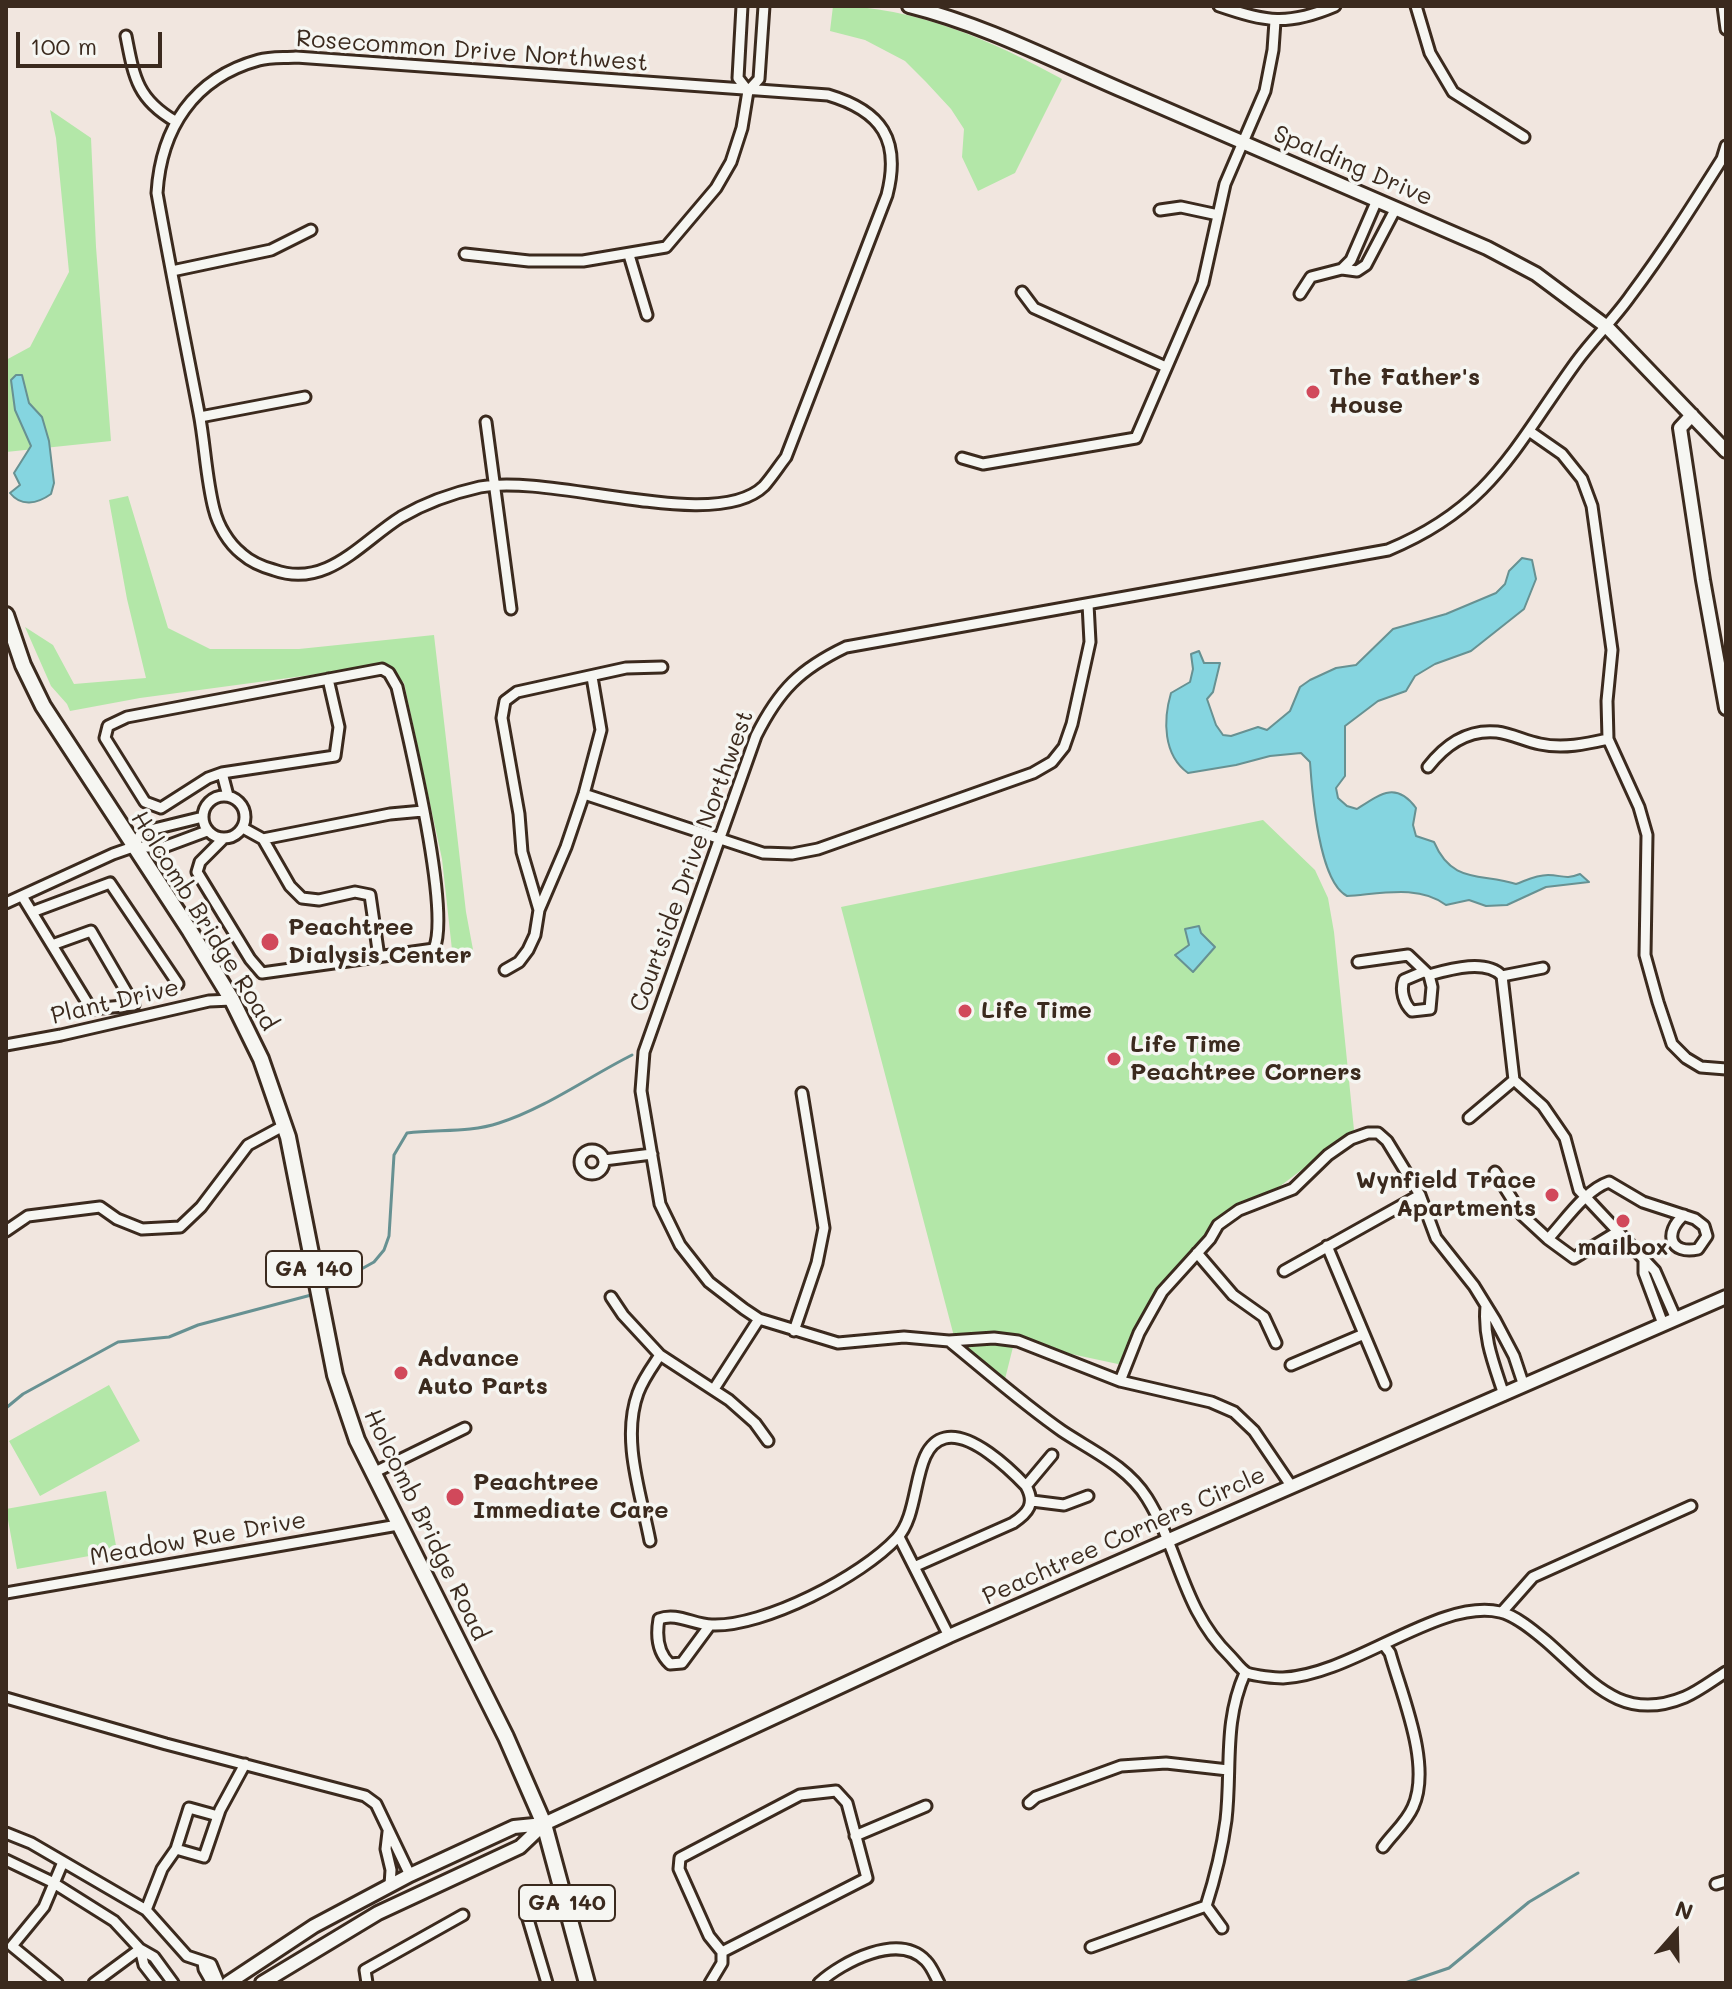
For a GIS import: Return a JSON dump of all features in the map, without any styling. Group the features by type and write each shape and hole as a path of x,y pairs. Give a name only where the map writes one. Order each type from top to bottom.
{"main road":[{"name":"Holcomb Bridge Road","path":"7,621 23,665 43,706 232,1000 261,1059 285,1125 335,1375 357,1440 500,1724 544,1824 587,1983"}],"street":[{"path":"742,6 738,78 748,91"},
{"path":"465,254 529,261 583,261 666,247 716,188 735,150 743,125 748,91 759,79 764,6"},
{"name":"Spalding Drive","path":"909,6 938,13 1027,46 1091,77 1487,248 1536,274 1607,327 1726,451"},
{"path":"1219,6 1275,21 1311,16 1335,6"},
{"path":"1416,6 1430,53 1453,92 1524,137"},
{"path":"1723,6 1726,29"},
{"path":"962,458 983,464 1136,438 1203,283 1225,184 1265,91 1275,21"},
{"path":"740,35 761,36"},
{"path":"126,36 135,80 145,98 159,112 175,121"},
{"name":"Rosecommon Drive Northwest","path":"296,57 828,95 850,101 878,121 893,155 893,173 786,457 763,487 738,501 717,506 665,503 542,486 483,487 444,497 421,507 399,518 360,549 318,572 302,577 261,566 242,554 221,530 213,508 200,417 157,193 159,165 175,121 195,95 226,74 260,60 296,57"},
{"name":"Courtside Drive Northwest","path":"1292,1487 1254,1431 1234,1412 1211,1402 1120,1381 1018,1341 994,1338 949,1341 904,1337 838,1343 759,1319 709,1282 680,1245 660,1204 640,1084 644,1052 756,736 770,707 791,682 816,661 846,647 887,638 1388,550 1434,528 1470,503 1509,460 1579,358 1631,295 1703,190 1722,159 1726,146"},
{"path":"1342,269 1351,260 1377,200"},
{"path":"1160,210 1181,207 1218,215"},
{"path":"1300,294 1311,277 1342,269 1357,271 1366,265 1396,208"},
{"path":"172,271 271,250 311,230"},
{"path":"629,255 647,315"},
{"path":"1022,292 1034,308 1166,367"},
{"path":"200,417 305,397"},
{"path":"1692,415 1680,428 1726,708"},
{"path":"486,422 511,609"},
{"path":"1529,431 1562,454 1582,479 1592,506 1612,650 1607,701 1608,739 1639,807 1647,835 1645,955 1672,1044 1701,1067 1726,1069"},
{"path":"584,794 763,853 792,854 818,849 1033,773 1052,762 1064,747 1078,701 1090,642 1088,604"},
{"path":"539,910 522,852 519,814 502,718 505,701 517,692 626,668 662,667"},
{"path":"207,831 203,817 208,803 213,799 228,796 243,808 243,828 235,836 223,839 200,862 197,872 250,959 262,973 434,949 437,942 436,896 423,811 397,687 389,673 382,669 328,679 127,717 108,726 104,732 105,738 145,802 161,808 208,778 222,773 335,756 339,727 328,679"},
{"path":"505,970 519,962 535,935 539,910 584,794 601,730 592,677"},
{"path":"1428,767 1442,749 1474,733 1497,732 1560,746 1608,739"},
{"path":"222,773 228,796"},
{"path":"263,839 390,814 423,811"},
{"path":"133,847 142,832 203,817"},
{"path":"243,828 263,839 290,886 302,898 319,900 355,892 370,895 379,957"},
{"path":"6,903 133,847 164,847 207,831 223,839"},
{"path":"32,912 110,883 178,984"},
{"path":"22,896 91,1009 134,1005 91,931 52,945"},
{"path":"1358,962 1408,955 1426,974 1483,966 1495,968 1502,976 1514,1080 1543,1106 1565,1138 1579,1190 1644,1259 1644,1273 1669,1322"},
{"path":"1502,976 1543,968"},
{"name":"Plant Drive","path":"6,1045 209,1001 232,1000"},
{"path":"1469,1118 1514,1080"},
{"path":"794,1331 817,1263 824,1228 802,1093"},
{"path":"6,1231 28,1216 100,1207 117,1219 142,1229 180,1227 201,1207 248,1145 285,1125"},
{"path":"1120,1381 1139,1333 1162,1292 1210,1239 1218,1225 1239,1210 1293,1189 1328,1155 1351,1139 1378,1133 1387,1141 1420,1195 1436,1238 1474,1286 1505,1338 1524,1386"},
{"path":"604,1160 652,1154"},
{"path":"1495,1172 1522,1215 1574,1258 1617,1232"},
{"path":"1548,1239 1586,1199 1609,1182 1643,1202 1684,1215"},
{"path":"1284,1271 1420,1195"},
{"path":"1327,1246 1385,1384"},
{"path":"1197,1253 1239,1299 1264,1317 1276,1343"},
{"path":"611,1297 623,1315 660,1355 714,1389 755,1423 768,1441"},
{"name":"Peachtree Corners Circle","path":"262,1983 301,1957 398,1903 520,1847 544,1824 949,1636 1726,1297"},
{"path":"1486,1306 1486,1344 1504,1395"},
{"path":"714,1389 759,1319"},
{"path":"1291,1365 1364,1334"},
{"path":"949,1341 1062,1431 1103,1455 1128,1475 1156,1513 1199,1616 1245,1673 1282,1678 1315,1672 1454,1613 1502,1612 1537,1633 1606,1694 1621,1702 1654,1706 1686,1697 1726,1672"},
{"path":"650,1541 634,1457 632,1427 638,1393 660,1355"},
{"path":"373,1473 465,1428"},
{"path":"710,1625 682,1663 670,1664 662,1657 656,1634 659,1619 669,1615 710,1625 743,1624 768,1616 843,1580 899,1537 915,1501 920,1467 927,1449 938,1440 958,1437 973,1442 1026,1486 1032,1501"},
{"path":"1026,1486 1052,1455"},
{"path":"1032,1501 1064,1505 1088,1496"},
{"path":"916,1566 1013,1523 1025,1514 1032,1501"},
{"path":"1502,1612 1533,1577 1691,1506"},
{"name":"Meadow Rue Drive","path":"6,1593 398,1525"},
{"path":"899,1537 949,1636"},
{"path":"1383,1847 1393,1838 1412,1808 1420,1779 1419,1753 1390,1653 1384,1645"},
{"path":"1206,1906 1219,1865 1223,1836 1231,1747 1230,1720 1235,1696 1245,1673"},
{"path":"6,1698 371,1799 410,1875"},
{"path":"1029,1803 1036,1797 1121,1766 1166,1763 1228,1770"},
{"path":"176,1849 204,1857 218,1816 245,1764"},
{"path":"710,1983 722,1963 722,1952 709,1936 685,1883 679,1869 680,1858 786,1801 808,1793 836,1791 847,1803 867,1878 722,1952"},
{"path":"855,1836 926,1806"},
{"path":"146,1910 162,1869 176,1849 189,1808 218,1816"},
{"name":"Peachtree Corners Circle","path":"228,1983 290,1941 390,1885 514,1827 544,1824"},
{"path":"388,1832 386,1849 391,1870 390,1885"},
{"path":"6,1833 31,1843 146,1910 187,1956 211,1964 219,1983"},
{"path":"6,1860 52,1882 114,1921 140,1949 154,1957 173,1983"},
{"path":"57,1983 12,1946 44,1907 63,1862"},
{"path":"1206,1906 1222,1928"},
{"path":"1091,1947 1206,1906"},
{"path":"367,1983 365,1970 463,1915"},
{"path":"528,1919 547,1983"},
{"path":"94,1983 140,1949"},
{"path":"140,1949 144,1965 158,1983"},
{"path":"819,1983 860,1955 889,1950 910,1951 926,1961 939,1983"},
{"path":"203,1962 212,1983"}],"green space":[{"path":"833,6 893,12 952,28 1062,79 1015,173 978,191 962,157 964,129 951,109 905,61 865,40 830,31"},
{"path":"50,110 91,138 111,441 6,452 6,360 30,347 69,272 56,138"},
{"path":"128,496 168,628 210,649 299,649 434,635 466,912 474,955 453,959 442,859 404,683 385,665 140,698 70,711 51,686 25,627 53,645 74,684 146,678 127,599 109,500"},
{"name":"Life Time Peachtree Corners","path":"1263,820 1315,870 1328,898 1354,1130 1258,1203 1225,1223 1168,1285 1132,1367 1043,1348 1013,1347 1005,1379 1002,1378 963,1349 961,1344 956,1344 841,907"},
{"path":"109,1385 140,1441 40,1496 9,1441"},
{"path":"106,1491 117,1551 17,1569 6,1509"}],"water":[{"path":"16,375 22,375 29,403 42,417 49,441 54,483 51,494 29,502 19,500 10,493 20,485 14,473 31,446 15,410 11,380"},
{"path":"1522,558 1532,560 1536,579 1524,609 1471,651 1435,664 1415,676 1406,691 1378,701 1345,726 1345,776 1336,788 1338,798 1347,806 1357,809 1381,795 1395,792 1402,795 1416,808 1413,825 1416,836 1434,842 1449,865 1468,875 1516,884 1539,876 1580,874 1589,882 1546,887 1507,905 1486,906 1469,900 1446,905 1424,894 1411,892 1347,896 1337,887 1324,855 1315,814 1310,762 1301,753 1270,756 1188,773 1174,757 1167,736 1168,703 1171,693 1190,682 1193,669 1191,654 1199,651 1204,663 1220,663 1213,692 1207,699 1223,735 1231,736 1258,727 1267,730 1290,711 1300,687 1310,680 1336,668 1356,665 1393,629 1446,614 1496,593 1505,584 1509,571"},
{"path":"1199,926 1201,933 1215,947 1193,972 1175,955 1189,945 1185,929"}],"waterway":[{"path":"322,1291 374,1262 384,1250 389,1236 394,1155 407,1133 465,1130 499,1123 550,1101 632,1055"},
{"path":"6,1408 23,1394 118,1342 169,1337 198,1325 315,1294"},
{"path":"1405,1983 1449,1968 1529,1902 1578,1873"}],"place":[{"name":"The Father's House","path":"1313,392"},
{"name":"Peachtree Dialysis Center","path":"270,942"},
{"name":"Life Time","path":"965,1011"},
{"name":"Life Time Peachtree Corners","path":"1114,1059"},
{"name":"Wynfield Trace Apartments","path":"1552,1195"},
{"name":"mailbox","path":"1623,1221"},
{"name":"Advance Auto Parts","path":"401,1373"},
{"name":"Peachtree Immediate Care","path":"455,1497"}]}
